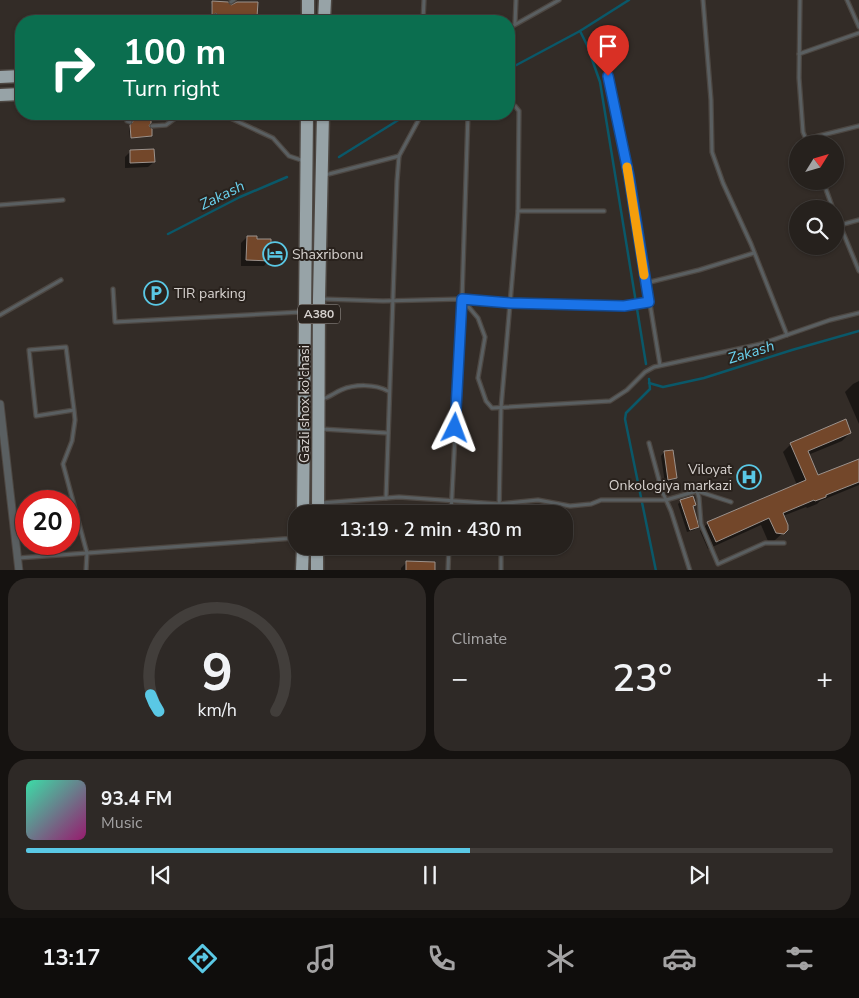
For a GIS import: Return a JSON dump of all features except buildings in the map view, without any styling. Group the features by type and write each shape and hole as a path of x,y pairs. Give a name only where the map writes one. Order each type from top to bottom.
{"highway":[{"path":"308,0 308,15"},
{"path":"324,15 325,0"},
{"path":"0,76 15,76"},
{"path":"0,95 15,94"},
{"name":"Gazli shox ko'chasi","path":"303,505 307,120"},
{"name":"Gazli shox ko'chasi","path":"318,505 319,298 323,120"},
{"path":"302,570 303,555"},
{"path":"317,555 317,570"}],"street":[{"path":"0,404 19,570"}],"lane":[{"path":"424,0 424,15"},
{"path":"515,24 516,0"},
{"path":"515,24 559,0"},
{"path":"703,0 712,100 712,152 723,183 787,335"},
{"path":"800,0 799,54 804,135"},
{"path":"847,0 859,27"},
{"path":"799,54 859,33"},
{"path":"598,38 613,94 629,176 660,365"},
{"path":"499,504 501,408 518,211 519,111 515,106"},
{"path":"152,126 166,125 173,120"},
{"path":"234,120 273,138 289,156 307,162"},
{"path":"386,498 388,391 399,156 419,120"},
{"path":"452,505 462,299 468,120"},
{"path":"822,135 859,126"},
{"path":"322,176 340,173 376,161 399,156"},
{"path":"0,205 64,200"},
{"path":"518,211 604,211"},
{"path":"844,224 859,220"},
{"path":"844,235 859,271"},
{"path":"646,283 699,270 754,253"},
{"path":"0,315 61,280"},
{"path":"113,289 116,322 304,312"},
{"path":"319,298 393,302 462,299 510,303 624,306 649,302"},
{"path":"462,299 478,318 485,337 478,378 486,401 492,408 610,401 627,390 645,372 660,365 761,344 830,320 859,313"},
{"path":"74,410 36,416 29,350 66,346 74,410 75,420 72,441 62,464 87,553 86,570"},
{"path":"319,400 331,396 340,390 361,386 379,387 388,391"},
{"path":"319,429 387,433"},
{"path":"649,443 662,491 671,511 690,570"},
{"path":"338,505 398,497 499,504 538,500 570,506 591,504 600,500 666,500 697,491 731,502"},
{"path":"697,491 701,524 718,564 765,543 784,544"},
{"path":"18,558 288,539"},
{"path":"448,570 449,555"},
{"path":"501,555 501,570"}],"waterway":[{"name":"Zakash","path":"515,66 580,31 629,0"},
{"name":"Zakash","path":"580,31 600,82 646,364"},
{"name":"Zakash","path":"339,157 398,120"},
{"name":"Zakash","path":"168,234 240,197 287,177"},
{"name":"Zakash","path":"649,383 663,387 704,378 859,331"},
{"name":"Zakash","path":"649,379 650,389 626,413 625,419 656,570"}],"slow traffic":[{"path":"627,167 644,275"}],"place":[{"name":"Shaxribonu","path":"275,254"},
{"name":"TIR parking","path":"156,293"},
{"name":"Viloyat Onkologiya markazi","path":"749,477"}],"route":[{"path":"455,428 462,299 510,303 624,306 649,302 629,176 608,76"}]}
